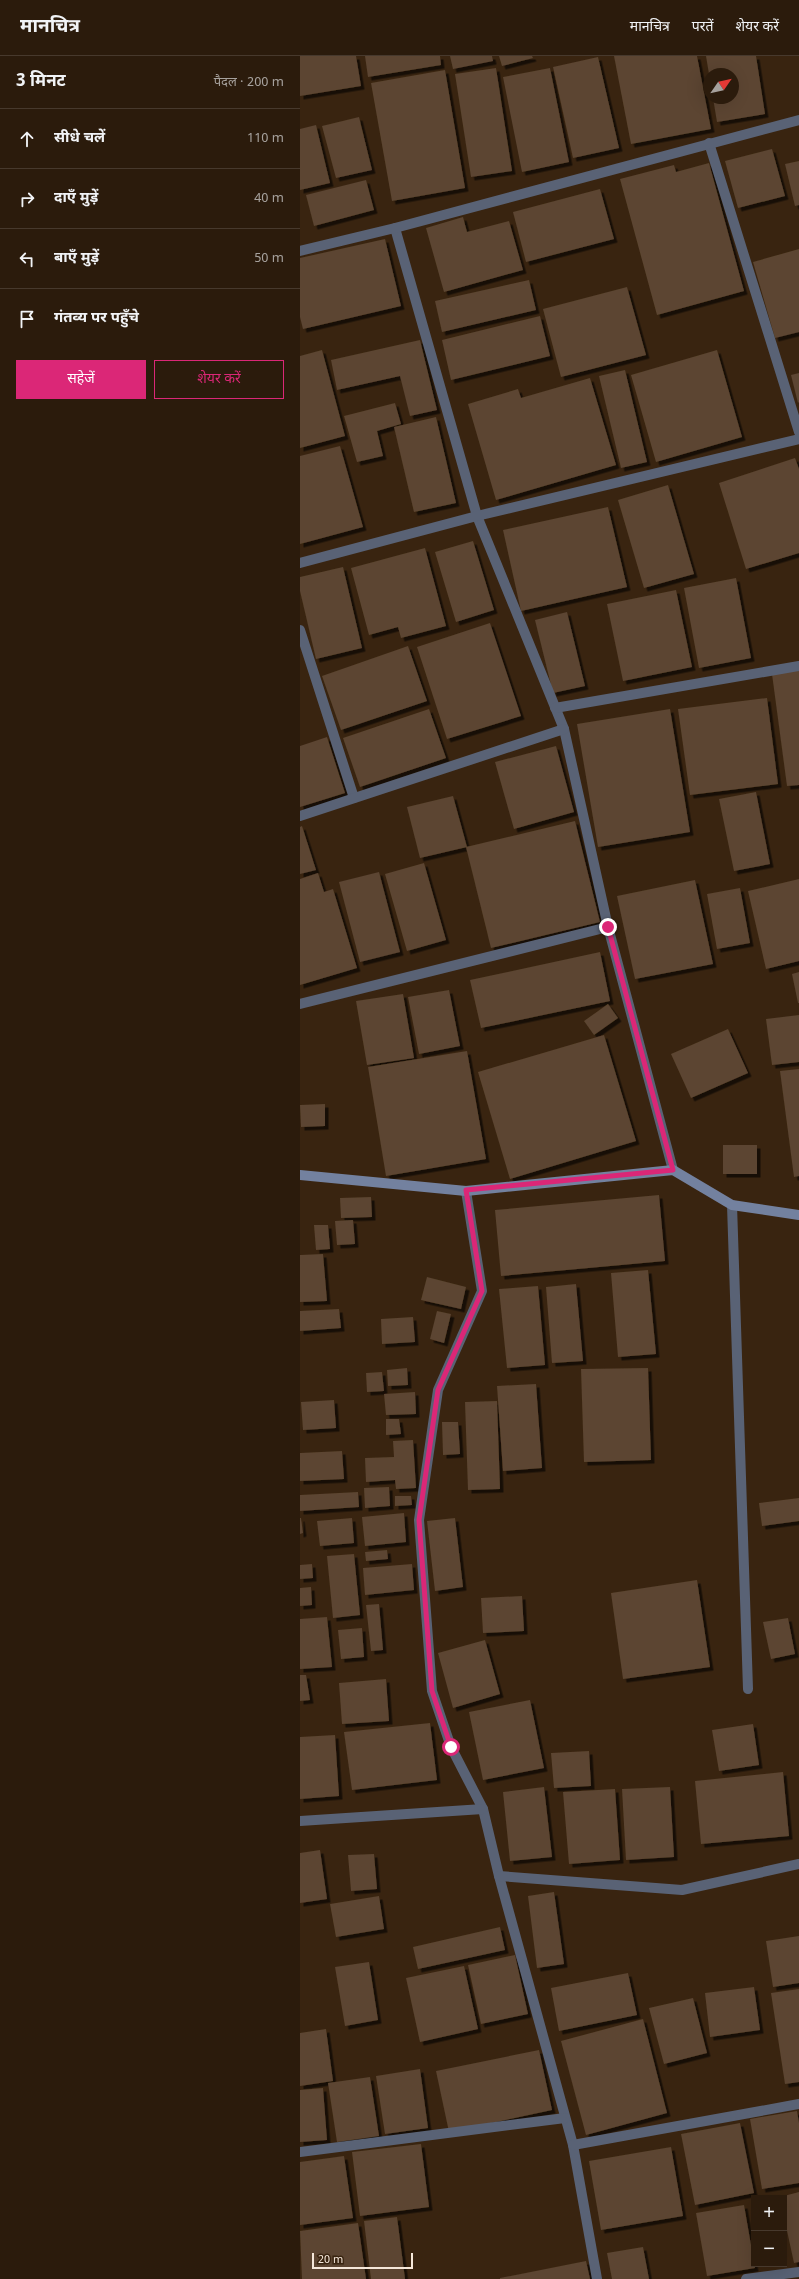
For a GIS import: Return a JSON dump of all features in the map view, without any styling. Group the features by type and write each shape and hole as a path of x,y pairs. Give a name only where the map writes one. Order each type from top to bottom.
{"street":[{"path":"300,251 395,228 799,120"},
{"path":"710,143 799,432"},
{"path":"395,228 477,516 564,729 608,927 673,1170"},
{"path":"300,563 477,516 799,439"},
{"path":"300,630 354,798"},
{"path":"556,708 799,666"},
{"path":"300,816 564,729"},
{"path":"300,1004 608,927"},
{"path":"300,1175 466,1190 673,1170 732,1205 799,1215"},
{"path":"466,1190 482,1291 438,1390 419,1520 432,1691 451,1747 483,1809 499,1876 573,2145 596,2279"},
{"path":"732,1205 748,1689"},
{"path":"300,1821 483,1809"},
{"path":"499,1876 682,1890 799,1864"},
{"path":"573,2145 799,2104"},
{"path":"300,2152 565,2118"},
{"path":"746,2279 799,2272"}],"building":[{"path":"300,56 356,56 361,86 300,96"},
{"path":"365,56 440,56 441,65 368,77"},
{"path":"450,56 492,56 493,61 453,69"},
{"path":"499,56 532,56 533,58 502,66"},
{"path":"614,56 697,56 703,87 703,104 706,104 711,129 631,144"},
{"path":"706,56 756,56 765,114 717,122 714,104 739,104 739,68 708,68"},
{"path":"598,57 619,148 573,158 553,67"},
{"path":"496,68 512,171 471,177 455,74"},
{"path":"550,68 569,162 522,172 503,77"},
{"path":"445,70 465,188 392,201 371,83"},
{"path":"359,117 372,170 336,178 322,126"},
{"path":"316,125 330,183 300,190 300,129"},
{"path":"772,149 785,196 738,208 725,161"},
{"path":"799,161 799,205 795,206 785,164"},
{"path":"709,163 744,291 657,315 620,179 674,165 676,172"},
{"path":"366,180 374,210 314,226 306,195"},
{"path":"600,189 614,239 526,262 513,212"},
{"path":"463,217 467,232 509,221 523,270 444,292 426,228"},
{"path":"385,239 401,306 303,329 300,317 300,258"},
{"path":"799,249 799,332 775,338 753,262"},
{"path":"529,280 536,310 442,332 435,301"},
{"path":"627,287 646,355 561,377 543,309"},
{"path":"540,316 550,356 451,380 442,340"},
{"path":"420,340 437,410 410,416 400,376 337,390 331,360"},
{"path":"322,350 345,436 300,448 300,356"},
{"path":"717,350 742,437 656,462 631,375"},
{"path":"625,370 647,462 621,468 599,376"},
{"path":"799,373 799,402 798,403 791,375"},
{"path":"590,378 616,465 496,500 468,404 518,389 521,398"},
{"path":"395,403 401,424 377,431 383,456 357,462 344,416"},
{"path":"436,417 456,503 414,512 394,427"},
{"path":"340,446 363,527 300,544 300,456"},
{"path":"795,458 799,469 799,553 746,569 719,483"},
{"path":"668,485 694,574 644,588 618,500"},
{"path":"608,507 627,587 521,611 503,530"},
{"path":"473,541 494,610 456,622 435,552"},
{"path":"425,548 446,626 401,638 398,627 369,635 351,568"},
{"path":"343,567 362,648 316,659 300,591 300,577"},
{"path":"736,578 751,658 699,668 684,588"},
{"path":"676,590 692,667 623,681 607,604"},
{"path":"567,612 585,686 553,693 535,620"},
{"path":"490,623 521,716 447,739 417,647"},
{"path":"408,646 427,701 341,730 322,676"},
{"path":"799,670 799,785 787,786 772,674"},
{"path":"767,698 778,784 690,795 678,709"},
{"path":"429,709 446,758 360,787 343,738"},
{"path":"670,709 690,832 598,847 577,724"},
{"path":"327,737 345,793 300,807 300,746"},
{"path":"556,746 574,812 514,829 495,762"},
{"path":"756,792 770,864 734,871 719,799"},
{"path":"453,796 467,847 420,858 407,807"},
{"path":"575,821 600,922 491,948 466,847"},
{"path":"302,826 316,870 300,874 300,827"},
{"path":"424,863 446,940 407,951 385,874"},
{"path":"379,872 400,952 360,962 339,882"},
{"path":"318,873 324,892 333,889 357,968 300,985 300,879"},
{"path":"799,879 799,961 766,969 748,891"},
{"path":"695,880 713,964 635,979 617,896"},
{"path":"740,888 750,943 717,949 707,894"},
{"path":"600,952 610,1001 481,1028 470,980"},
{"path":"799,972 799,1003 798,1003 792,974"},
{"path":"449,990 460,1046 419,1054 408,997"},
{"path":"403,994 414,1058 367,1065 356,1001"},
{"path":"608,1004 618,1018 594,1035 584,1021"},
{"path":"799,1015 799,1062 772,1065 766,1019"},
{"path":"728,1029 748,1073 691,1098 671,1054"},
{"path":"604,1035 636,1141 510,1179 478,1072"},
{"path":"467,1051 486,1159 386,1176 368,1067"},
{"path":"799,1069 799,1176 794,1177 780,1071"},
{"path":"325,1104 325,1126 301,1127 300,1105"},
{"path":"723,1145 757,1145 757,1174 723,1174"},
{"path":"659,1195 665,1261 501,1276 495,1210"},
{"path":"371,1197 372,1217 341,1218 340,1198"},
{"path":"353,1220 355,1244 337,1245 335,1221"},
{"path":"314,1225 328,1225 330,1249 316,1250"},
{"path":"323,1254 327,1301 300,1302 300,1255"},
{"path":"648,1270 656,1354 618,1357 611,1273"},
{"path":"427,1277 466,1287 461,1309 421,1300"},
{"path":"576,1284 583,1361 552,1363 546,1287"},
{"path":"538,1286 545,1365 507,1368 499,1289"},
{"path":"339,1309 341,1328 300,1331 300,1311"},
{"path":"437,1311 451,1314 444,1343 430,1339"},
{"path":"413,1317 415,1342 382,1344 381,1319"},
{"path":"407,1368 408,1385 388,1386 387,1370"},
{"path":"648,1368 651,1460 584,1462 581,1369"},
{"path":"382,1372 384,1391 367,1392 366,1373"},
{"path":"536,1384 542,1468 503,1471 497,1386"},
{"path":"415,1392 416,1414 386,1415 384,1394"},
{"path":"334,1400 336,1428 303,1430 301,1402"},
{"path":"497,1401 500,1489 468,1490 465,1402"},
{"path":"386,1419 399,1419 401,1434 386,1435"},
{"path":"442,1422 458,1422 460,1454 443,1455"},
{"path":"413,1440 416,1488 396,1489 395,1480 366,1482 365,1458 394,1457 393,1441"},
{"path":"342,1451 344,1479 300,1481 300,1453"},
{"path":"389,1487 390,1506 365,1508 364,1488"},
{"path":"358,1492 359,1507 300,1511 300,1495"},
{"path":"395,1496 411,1496 412,1505 395,1506"},
{"path":"799,1498 799,1521 762,1526 759,1503"},
{"path":"404,1513 406,1542 365,1546 362,1517"},
{"path":"300,1518 303,1533 300,1534"},
{"path":"352,1518 354,1543 320,1546 317,1521"},
{"path":"455,1518 463,1587 435,1591 427,1521"},
{"path":"387,1550 388,1559 366,1561 365,1552"},
{"path":"354,1554 360,1615 333,1618 327,1556"},
{"path":"312,1564 313,1578 300,1579 300,1565"},
{"path":"412,1564 414,1590 365,1595 363,1568"},
{"path":"697,1580 710,1667 623,1679 611,1593"},
{"path":"311,1587 312,1605 300,1606 300,1588"},
{"path":"522,1596 524,1631 483,1633 481,1598"},
{"path":"379,1604 383,1650 371,1651 366,1605"},
{"path":"327,1617 332,1667 300,1669 300,1619"},
{"path":"788,1618 795,1654 771,1659 763,1622"},
{"path":"362,1628 364,1657 341,1659 338,1630"},
{"path":"485,1640 500,1694 453,1708 438,1653"},
{"path":"300,1675 306,1675 310,1700 300,1701"},
{"path":"386,1679 389,1721 342,1724 339,1683"},
{"path":"530,1700 544,1768 483,1780 469,1712"},
{"path":"430,1723 437,1780 352,1790 344,1732"},
{"path":"753,1724 759,1765 719,1771 712,1730"},
{"path":"335,1735 339,1796 300,1799 300,1737"},
{"path":"589,1751 591,1786 554,1788 551,1753"},
{"path":"783,1772 789,1836 701,1844 695,1781"},
{"path":"544,1787 552,1857 510,1861 503,1792"},
{"path":"670,1787 674,1857 626,1860 622,1789"},
{"path":"615,1789 620,1860 569,1864 563,1792"},
{"path":"320,1850 327,1899 300,1903 300,1853"},
{"path":"374,1854 377,1889 351,1891 348,1855"},
{"path":"554,1892 564,1964 537,1968 528,1896"},
{"path":"379,1896 384,1929 336,1937 330,1904"},
{"path":"500,1927 505,1950 418,1969 413,1947"},
{"path":"799,1936 799,1983 773,1987 766,1941"},
{"path":"515,1955 528,2014 481,2024 468,1965"},
{"path":"369,1962 378,2020 345,2026 335,1967"},
{"path":"464,1966 478,2029 420,2042 406,1978"},
{"path":"628,1973 637,2015 559,2031 551,1988"},
{"path":"754,1987 760,2030 710,2037 705,1993"},
{"path":"799,1989 799,2082 785,2084 771,1993"},
{"path":"693,1998 707,2053 664,2064 649,2008"},
{"path":"643,2019 667,2113 586,2135 561,2041"},
{"path":"326,2029 333,2081 300,2086 300,2033"},
{"path":"539,2050 552,2110 449,2132 436,2071"},
{"path":"420,2069 428,2128 385,2134 376,2076"},
{"path":"370,2077 379,2136 337,2142 328,2083"},
{"path":"323,2088 327,2140 300,2142 300,2090"},
{"path":"797,2111 799,2123 799,2183 762,2189 750,2119"},
{"path":"740,2123 754,2193 695,2205 681,2134"},
{"path":"421,2144 429,2207 360,2216 352,2152"},
{"path":"671,2147 683,2216 601,2230 589,2161"},
{"path":"344,2156 353,2218 300,2225 300,2162"},
{"path":"799,2192 799,2262 794,2263 787,2231 787,2195"},
{"path":"744,2205 751,2245 751,2267 755,2268 707,2276 696,2213"},
{"path":"397,2217 405,2279 371,2279 364,2221"},
{"path":"358,2223 366,2279 302,2279 300,2231"},
{"path":"643,2247 649,2279 612,2279 607,2253"},
{"path":"586,2261 590,2279 500,2279 500,2278"}],"route":[{"path":"451,1747 432,1691 419,1520 438,1390 482,1291 466,1190 673,1170 608,927"}]}
